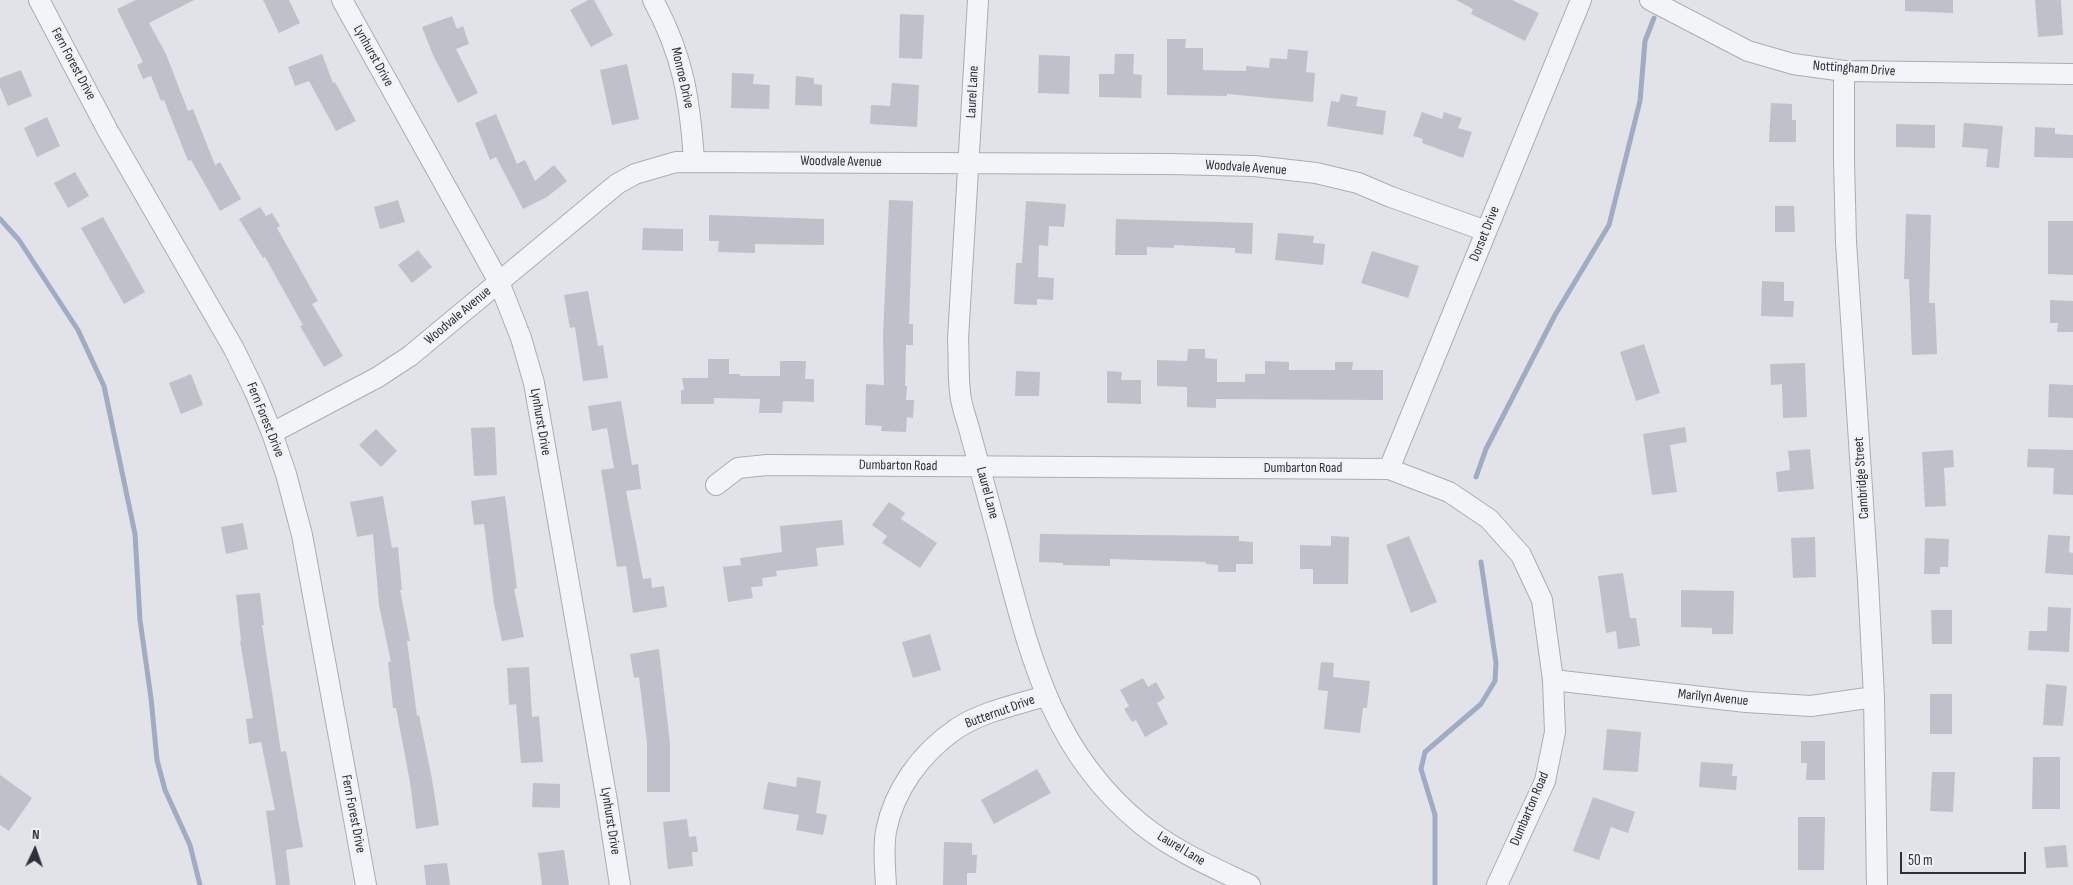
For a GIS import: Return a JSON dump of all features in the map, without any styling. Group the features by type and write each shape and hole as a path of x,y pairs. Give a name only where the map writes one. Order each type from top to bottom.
{"street":[{"name":"Fern Forest Drive","path":"39,0 112,140 234,349 272,433 286,474 302,535 366,885"},
{"name":"Lynhurst Drive","path":"342,0 499,282 521,338 534,383 620,885"},
{"name":"Monroe Drive","path":"653,0 672,38 683,71 690,111 694,161"},
{"name":"Laurel Lane","path":"978,0 958,340 960,394 1028,645 1045,696 1068,739 1085,764 1114,799 1140,824 1161,839 1203,863 1250,885"},
{"name":"Dorset Drive","path":"1389,469 1581,0"},
{"name":"Nottingham Drive","path":"1650,0 1748,51 1793,64 1844,71 2073,74"},
{"name":"Cambridge Street","path":"1844,71 1846,242 1874,697 1877,885"},
{"name":"Woodvale Avenue","path":"272,433 378,377 410,356 617,184 648,169 676,162 1254,166 1316,173 1358,183 1391,198 1486,231"},
{"name":"Dumbarton Road","path":"716,485 738,468 767,464 1389,469 1449,492 1489,519 1521,555 1542,600 1553,680 1555,732 1545,780 1497,885"},
{"name":"Marilyn Avenue","path":"1553,680 1746,702 1811,706 1874,697"},
{"name":"Butternut Drive","path":"886,885 885,844 889,818 908,776 919,762 956,729 986,714 1045,696"}],"building":[{"path":"136,0 194,0 149,23 166,54 188,111 193,109 215,165 220,162 241,199 220,211 191,160 188,161 164,100 161,101 151,76 143,79 137,65 143,62 117,9"},
{"path":"263,0 289,0 300,23 279,33"},
{"path":"588,0 594,0 613,35 591,47 570,10"},
{"path":"1456,0 1512,0 1539,13 1525,41 1471,14 1473,9"},
{"path":"1905,0 1953,0 1953,13 1905,11"},
{"path":"2035,0 2061,0 2063,35 2038,37"},
{"path":"900,14 924,15 922,59 899,58"},
{"path":"452,16 457,29 463,26 469,44 456,49 478,93 458,103 433,55 422,27"},
{"path":"1167,39 1186,39 1185,48 1203,48 1203,70 1246,71 1246,66 1269,68 1270,58 1287,59 1288,49 1308,51 1306,72 1315,73 1313,102 1227,94 1227,96 1167,95"},
{"path":"322,54 333,83 335,82 356,121 336,131 309,81 295,86 288,67"},
{"path":"1115,54 1134,54 1133,74 1142,75 1141,98 1099,97 1099,74 1114,74"},
{"path":"1039,55 1070,56 1069,94 1038,93"},
{"path":"627,64 639,119 612,125 600,70"},
{"path":"21,70 32,96 8,106 0,87 0,78"},
{"path":"732,73 754,74 753,84 770,85 769,109 731,108"},
{"path":"796,76 814,78 814,84 822,85 822,106 795,105"},
{"path":"892,83 919,85 917,127 870,124 871,105 890,106"},
{"path":"1341,94 1358,97 1356,106 1386,111 1383,135 1327,126 1331,101 1339,102"},
{"path":"1771,103 1792,104 1792,120 1796,120 1796,142 1769,142"},
{"path":"1422,112 1442,119 1444,112 1462,118 1458,128 1472,132 1463,158 1422,143 1423,139 1413,136"},
{"path":"496,114 517,164 525,160 535,181 554,165 567,181 547,197 523,209 496,157 490,160 475,123"},
{"path":"47,117 60,146 37,157 24,128"},
{"path":"1964,123 2003,126 1999,168 1986,167 1988,149 1962,147"},
{"path":"1896,124 1935,125 1935,148 1896,147"},
{"path":"2035,127 2055,128 2055,134 2073,135 2073,158 2034,157"},
{"path":"75,172 89,196 68,208 54,183"},
{"path":"398,200 405,222 380,229 374,207"},
{"path":"889,200 913,201 909,324 913,324 913,345 906,345 905,386 907,386 906,400 914,400 913,418 907,417 906,432 881,431 882,426 865,425 866,384 884,385 883,335"},
{"path":"1026,201 1066,204 1064,227 1049,226 1048,246 1039,245 1038,277 1054,278 1053,300 1037,299 1037,305 1014,304 1016,263 1022,263"},
{"path":"1775,206 1794,206 1795,232 1775,232"},
{"path":"260,207 266,216 272,213 280,226 277,228 318,301 312,304 343,356 324,367 300,326 303,325 265,257 263,258 239,219"},
{"path":"1906,214 1931,215 1929,303 1935,303 1937,354 1912,355 1909,279 1904,279"},
{"path":"709,215 824,219 824,245 755,244 755,253 718,252 719,241 709,241"},
{"path":"103,217 145,292 124,304 81,228"},
{"path":"1116,219 1253,223 1252,254 1235,253 1235,248 1174,245 1174,248 1147,247 1147,255 1115,255"},
{"path":"2048,221 2073,221 2073,275 2048,274"},
{"path":"643,228 683,229 683,251 642,250"},
{"path":"1278,233 1314,236 1313,243 1325,244 1323,265 1275,260"},
{"path":"418,250 432,267 412,283 398,265"},
{"path":"1372,251 1419,266 1408,298 1361,283"},
{"path":"1762,281 1784,282 1784,301 1794,301 1793,317 1761,316"},
{"path":"588,291 598,346 603,345 608,378 583,381 575,327 570,328 564,295"},
{"path":"2050,300 2073,301 2073,332 2057,332 2058,323 2050,323"},
{"path":"1644,344 1660,393 1636,401 1620,352"},
{"path":"1188,349 1205,349 1205,358 1217,359 1217,382 1245,382 1245,374 1265,374 1265,361 1289,362 1289,370 1335,370 1335,362 1353,362 1352,370 1383,370 1383,400 1216,399 1216,408 1187,407 1187,387 1157,386 1157,360 1187,361"},
{"path":"708,359 729,359 729,374 740,374 740,376 780,376 780,361 806,361 805,379 814,379 814,402 783,401 782,413 759,413 760,399 714,398 714,404 681,404 681,390 684,390 682,378 708,378"},
{"path":"1805,363 1807,417 1783,418 1782,384 1771,385 1770,364"},
{"path":"1016,371 1040,372 1039,396 1015,396"},
{"path":"1107,371 1122,372 1121,380 1141,380 1141,404 1107,403"},
{"path":"191,374 203,405 181,414 169,383"},
{"path":"2049,384 2073,385 2073,418 2048,417"},
{"path":"621,401 632,465 638,464 641,489 626,491 643,579 651,578 652,588 664,586 667,607 633,613 626,566 617,567 601,470 614,468 607,428 592,431 588,406"},
{"path":"495,427 497,475 474,476 471,428"},
{"path":"1685,427 1687,442 1670,445 1677,492 1652,495 1643,434"},
{"path":"376,429 397,451 381,467 359,445"},
{"path":"1810,449 1814,489 1778,492 1776,472 1790,470 1788,451"},
{"path":"2028,449 2073,450 2073,495 2053,494 2054,468 2027,467"},
{"path":"1953,450 1954,467 1944,468 1946,506 1925,507 1922,452"},
{"path":"383,496 392,548 398,547 402,590 400,590 410,641 407,641 417,716 419,715 432,779 439,825 416,829 410,782 396,708 393,708 388,662 391,662 379,605 373,534 357,537 350,502"},
{"path":"505,496 517,588 514,589 524,637 502,641 494,604 484,524 474,525 471,501"},
{"path":"889,502 905,513 901,519 937,543 920,568 882,543 887,536 872,525"},
{"path":"842,520 844,545 816,548 818,566 776,571 777,576 762,578 763,586 751,587 753,598 728,602 723,567 741,565 740,558 782,552 780,526"},
{"path":"243,523 248,549 226,554 221,527"},
{"path":"1040,534 1239,536 1239,541 1253,542 1253,564 1236,564 1236,572 1218,572 1218,565 1206,564 1206,562 1110,559 1110,566 1063,565 1063,563 1039,562"},
{"path":"2048,535 2070,536 2069,552 2073,553 2073,575 2045,573"},
{"path":"1331,536 1349,537 1348,584 1313,584 1313,569 1300,569 1300,545 1331,546"},
{"path":"1409,536 1437,602 1411,613 1386,545"},
{"path":"1815,537 1816,577 1793,578 1791,538"},
{"path":"1925,538 1949,539 1948,567 1940,567 1940,574 1924,574"},
{"path":"1623,573 1630,618 1636,618 1640,646 1618,649 1616,631 1606,633 1598,576"},
{"path":"1681,590 1734,591 1733,634 1712,634 1712,628 1681,627"},
{"path":"260,593 264,625 262,625 281,752 286,751 303,847 286,850 290,885 276,885 266,811 275,810 261,742 249,744 246,719 253,718 240,641 236,595"},
{"path":"2048,607 2071,608 2069,652 2028,650 2029,631 2047,631"},
{"path":"1931,610 1952,610 1952,644 1932,644"},
{"path":"930,634 941,670 913,678 902,642"},
{"path":"659,649 670,743 670,792 647,792 647,743 639,677 634,678 630,654"},
{"path":"1321,662 1334,663 1333,677 1370,681 1367,708 1363,708 1360,733 1324,729 1328,691 1318,690"},
{"path":"529,667 532,717 539,716 543,762 521,763 516,704 509,705 507,668"},
{"path":"1143,678 1148,687 1156,682 1165,698 1157,703 1168,724 1145,737 1136,720 1132,722 1124,709 1129,706 1120,690"},
{"path":"2046,684 2067,686 2063,726 2043,725"},
{"path":"1930,694 1952,694 1952,734 1930,734"},
{"path":"1607,729 1641,732 1638,772 1603,770"},
{"path":"1801,741 1825,741 1825,780 1806,780 1807,763 1801,763"},
{"path":"2033,757 2060,757 2060,809 2032,809"},
{"path":"1701,762 1733,764 1732,776 1737,776 1736,790 1699,787"},
{"path":"1037,769 1051,793 994,824 981,800"},
{"path":"1932,772 1955,772 1953,812 1930,811"},
{"path":"0,775 32,798 9,831 0,825"},
{"path":"797,777 821,781 816,813 827,815 823,835 796,830 799,815 763,809 768,782 796,787"},
{"path":"533,783 560,784 560,808 532,807"},
{"path":"1593,797 1635,812 1628,833 1611,827 1599,860 1573,851"},
{"path":"1798,817 1825,817 1824,870 1798,870"},
{"path":"687,819 689,837 696,836 698,852 692,852 693,866 668,869 663,822"},
{"path":"944,842 972,843 972,855 977,855 976,873 967,873 967,885 943,885"},
{"path":"2066,845 2068,867 2046,868 2044,847"},
{"path":"564,850 569,885 542,885 538,853"},
{"path":"447,863 450,885 426,885 424,865"}],"waterway":[{"path":"1476,477 1486,449 1555,315 1609,225 1640,101 1645,41 1654,18"},
{"path":"0,219 19,240 78,330 104,386 135,534 140,620 151,698 157,760 165,790 190,845 200,885"},
{"path":"1435,885 1435,815 1421,769 1425,752 1481,704 1495,681 1496,663 1481,562"}]}
